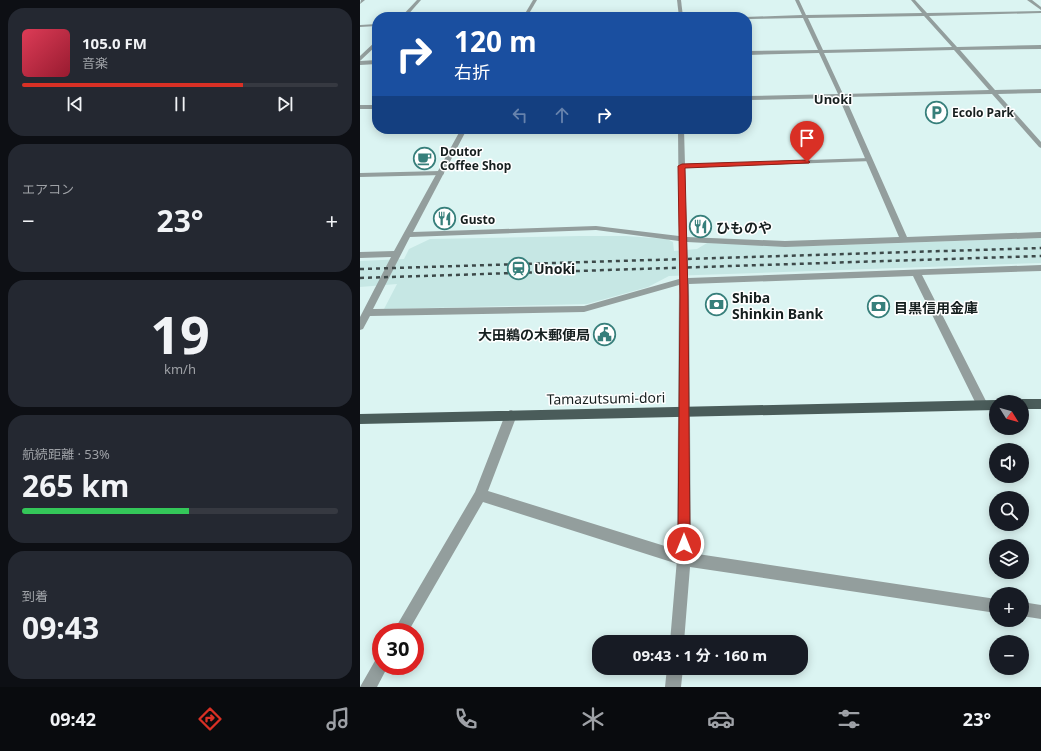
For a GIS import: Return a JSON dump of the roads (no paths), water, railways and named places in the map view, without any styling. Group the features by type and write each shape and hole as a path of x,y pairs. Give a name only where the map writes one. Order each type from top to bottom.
{"main road":[{"path":"1029,404 1041,404"},
{"name":"Tamazutsumi-dori","path":"360,419 989,405"}],"street":[{"path":"360,3 363,0"},
{"path":"407,12 419,0"},
{"path":"528,12 535,0"},
{"path":"679,0 680,12"},
{"path":"797,0 870,160 904,240"},
{"path":"913,0 1041,146"},
{"path":"1029,0 1041,9"},
{"path":"752,18 1041,12"},
{"path":"360,26 372,26"},
{"path":"360,59 372,47"},
{"path":"752,53 1041,47"},
{"path":"360,63 372,62"},
{"path":"752,98 1041,91"},
{"path":"360,107 372,107"},
{"path":"360,326 461,134"},
{"path":"678,635 684,559 684,281 681,134"},
{"path":"682,166 870,160"},
{"path":"360,175 440,173"},
{"path":"407,235 596,228 682,239 785,244 1041,235"},
{"path":"360,255 397,254"},
{"path":"367,313 584,309 684,281 1041,268"},
{"path":"916,272 982,405"},
{"path":"405,623 480,494 511,415"},
{"path":"480,494 684,559 989,605"},
{"path":"1029,610 1041,612"},
{"path":"368,687 375,675"},
{"path":"673,687 674,675"}],"railway":[{"path":"360,269 1041,248"},
{"path":"360,278 1041,256"}],"place":[{"name":"Ecolo Park","path":"936,112"},
{"name":"Doutor Coffee Shop","path":"425,158"},
{"name":"Gusto","path":"445,219"},
{"name":"ひものや","path":"701,227"},
{"name":"Unoki","path":"518,268"},
{"name":"Shiba Shinkin Bank","path":"717,305"},
{"name":"目黒信用金庫","path":"879,307"},
{"name":"大田鵜の木郵便局","path":"605,334"}],"district":[{"name":"Unoki","path":"833,99"}]}
